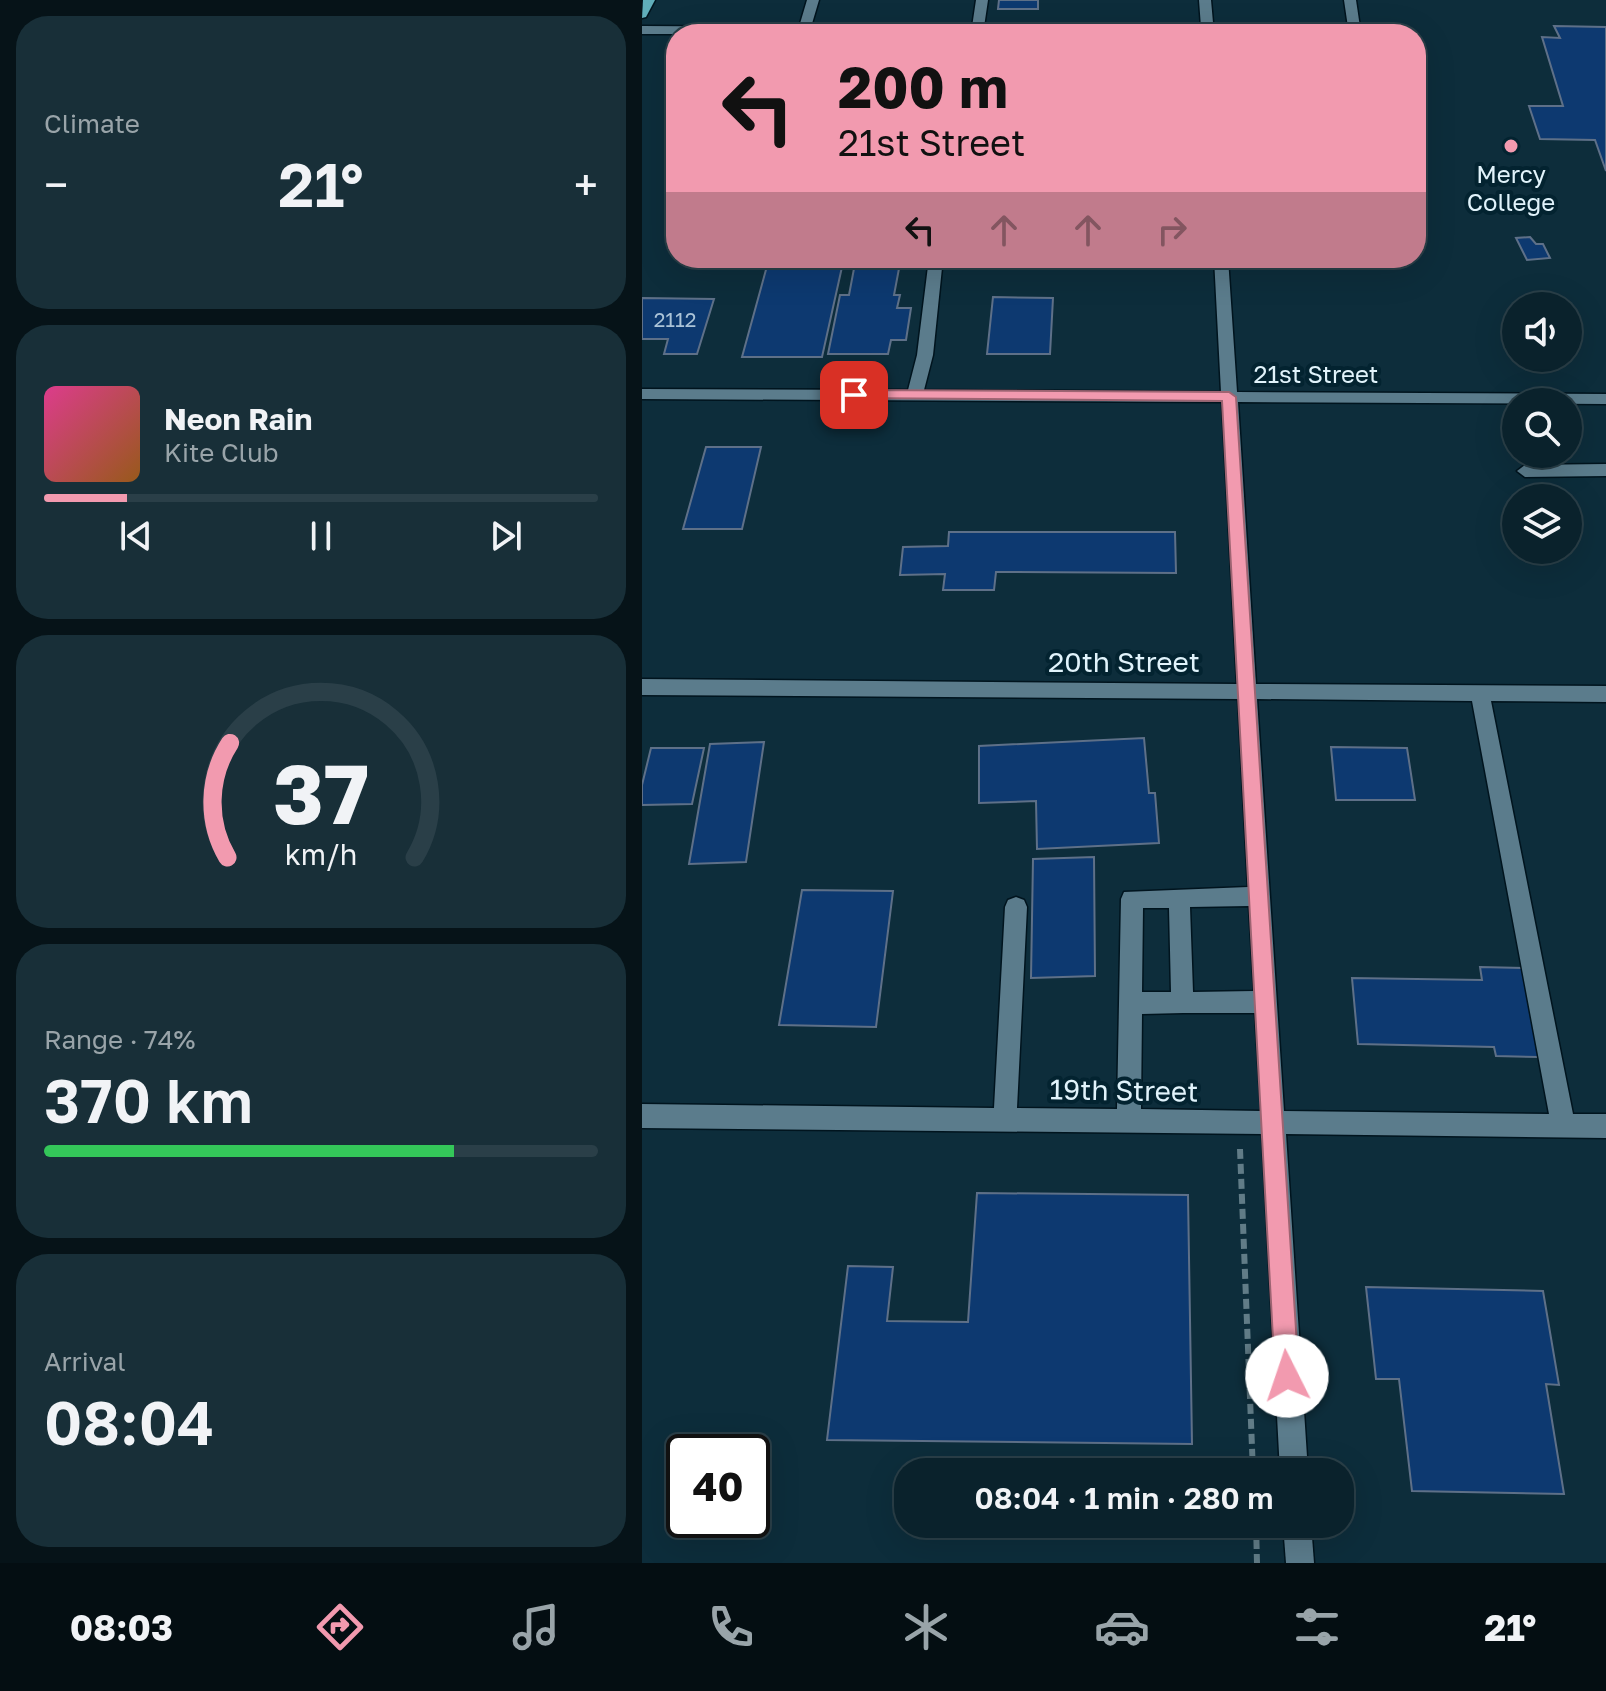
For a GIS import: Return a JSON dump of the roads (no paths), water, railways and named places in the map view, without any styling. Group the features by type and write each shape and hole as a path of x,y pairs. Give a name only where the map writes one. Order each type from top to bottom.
{"main road":[{"path":"642,14 649,0"}],"street":[{"path":"806,24 813,0"},
{"path":"979,24 982,0"},
{"path":"1205,0 1207,24"},
{"path":"1350,0 1354,24"},
{"path":"642,30 666,30"},
{"path":"915,395 925,355 935,268"},
{"path":"1222,268 1248,690 1270,1121 1293,1458"},
{"name":"21st Street","path":"642,394 1606,399"},
{"path":"1525,471 1606,470"},
{"name":"20th Street","path":"642,687 1606,694"},
{"path":"1480,693 1563,1125"},
{"path":"1129,1120 1132,899 1258,896"},
{"path":"1179,898 1182,1003"},
{"path":"1005,1119 1016,907"},
{"path":"1131,1003 1264,1002"},
{"name":"19th Street","path":"642,1116 1563,1125 1605,1132"},
{"path":"1298,1538 1300,1563"}],"place":[{"name":"Mercy College","path":"1511,146"}]}
